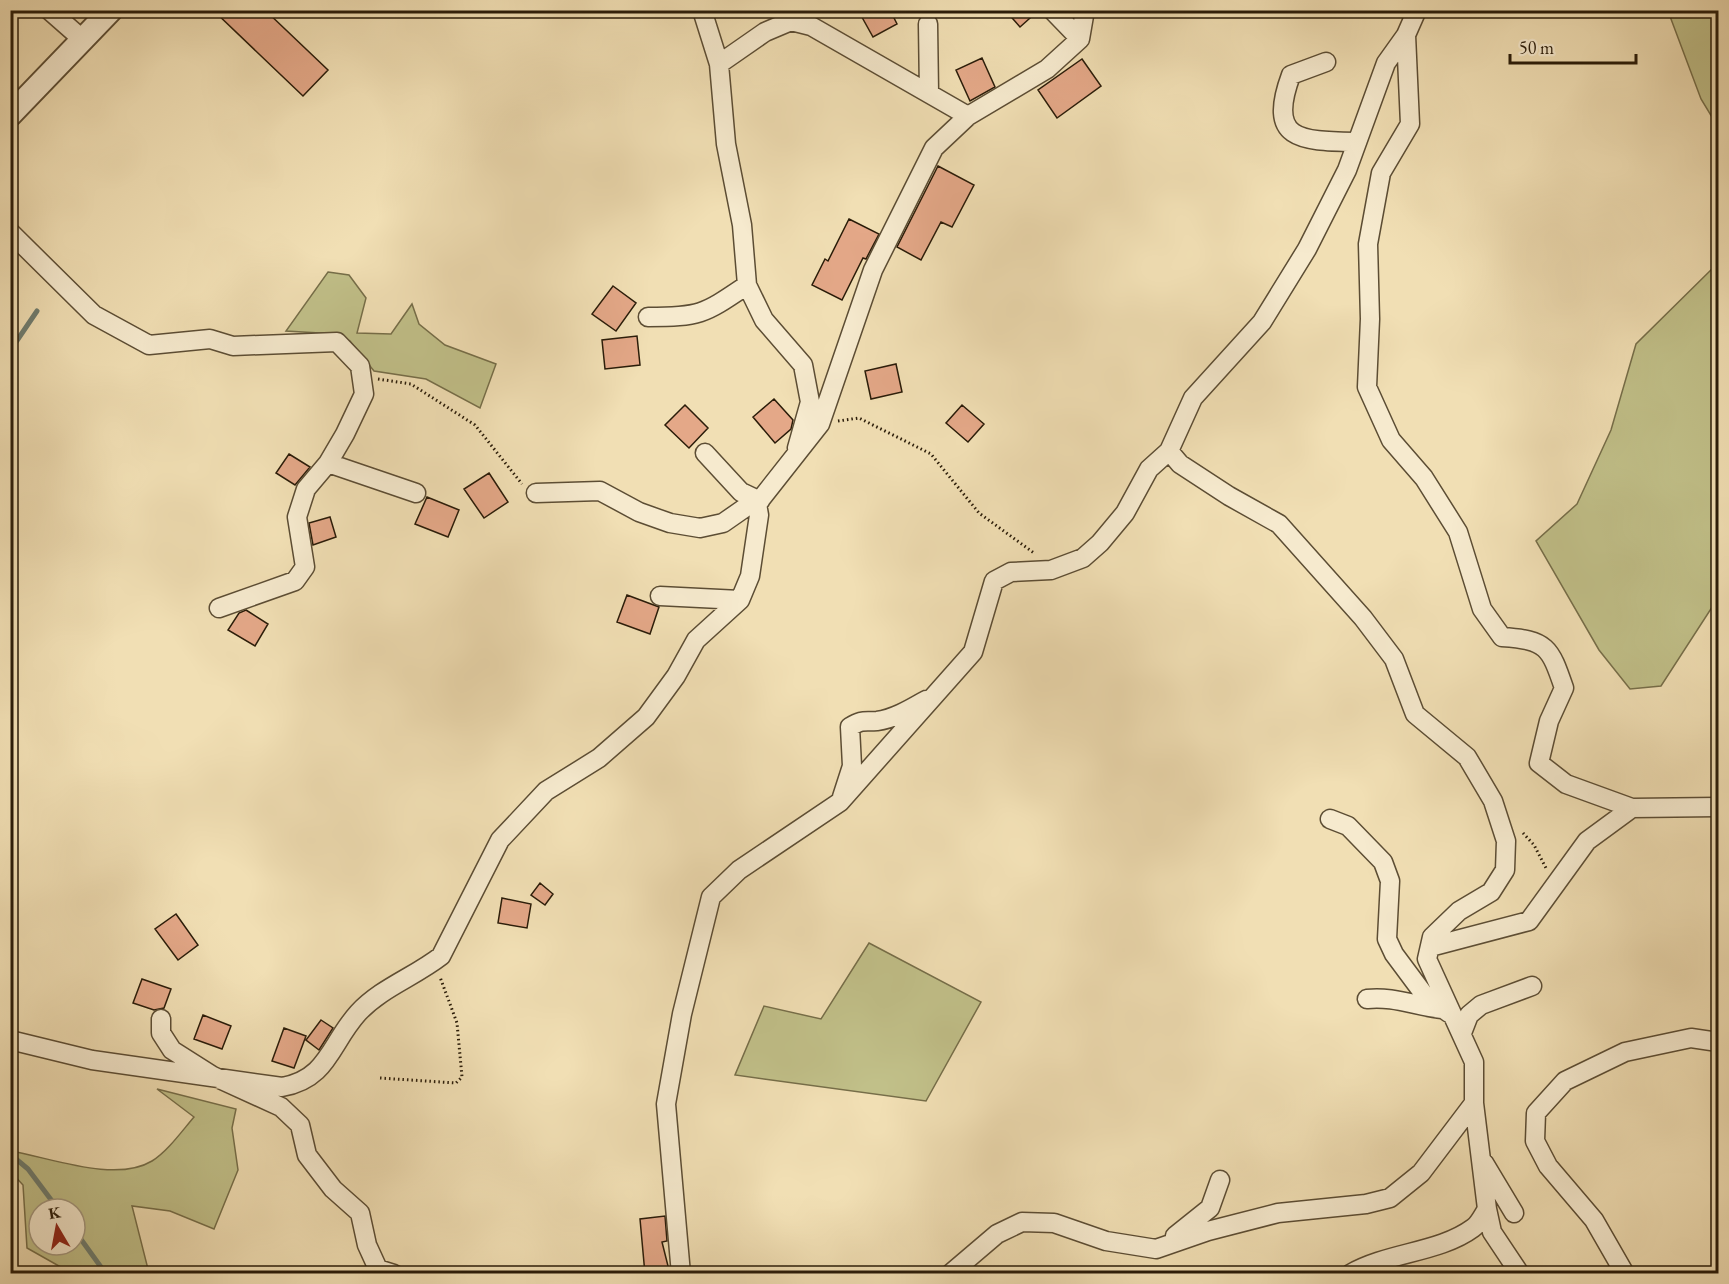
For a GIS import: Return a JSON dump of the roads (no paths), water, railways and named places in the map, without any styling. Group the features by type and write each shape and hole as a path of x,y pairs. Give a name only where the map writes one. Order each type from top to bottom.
{"street":[{"path":"49,10 82,39"},
{"path":"10,115 111,10"},
{"path":"702,10 719,64 726,144 742,225 747,285 765,320 803,365 810,402 795,458"},
{"path":"1052,10 1080,39"},
{"path":"536,493 600,491 649,516 670,523 700,528 723,522 746,507 759,502 820,424 873,270 934,148 968,116 1047,69 1080,39 1085,10"},
{"path":"681,1274 666,1104 682,1014 711,897 739,870 840,802 938,693 973,652 994,581 1011,572 1051,570 1083,558 1100,543 1125,513 1149,469 1169,451 1193,398 1262,322 1307,249 1347,170 1355,142 1386,63 1406,35 1418,10"},
{"path":"719,64 765,32 791,21 811,26 968,116"},
{"path":"928,24 929,93"},
{"path":"1406,35 1410,124 1381,173 1368,244 1370,319 1367,387 1391,440 1424,478 1458,532 1482,609 1502,637 1530,639 1552,654 1564,688 1549,721 1539,763 1566,784 1632,808 1719,807"},
{"path":"1326,62 1291,75 1281,108 1284,125 1297,135 1322,141 1355,142"},
{"path":"10,232 94,315 149,345 210,339 233,346 337,342 360,366 364,394 328,463 306,489 297,517 305,567 295,581 219,608"},
{"path":"648,317 689,317 706,312 747,285"},
{"path":"1169,451 1180,464 1229,496 1279,524 1364,618 1394,659 1415,714 1467,757 1493,801 1506,841 1505,870 1491,892 1459,911 1432,937 1427,959 1474,1062 1474,1103 1487,1209 1492,1232 1520,1274"},
{"path":"705,453 741,492 759,502"},
{"path":"328,463 416,493"},
{"path":"10,1040 92,1060 282,1087 300,1084 318,1071 358,1014 387,988 441,956 500,840 546,792 599,758 646,717 676,676 696,640 740,600 750,576 759,502"},
{"path":"660,596 740,600"},
{"path":"840,802 852,766 850,727 862,720 878,721 910,709 938,693"},
{"path":"1430,947 1529,921 1587,841 1632,808"},
{"path":"1330,819 1348,826 1383,862 1390,880 1387,939 1405,972 1426,997 1454,1020"},
{"path":"1367,999 1386,997 1454,1020 1470,1015 1480,1005 1532,987"},
{"path":"161,1019 161,1033 172,1050 213,1076 281,1107 300,1125 307,1155 333,1189 360,1214 367,1245 378,1269 394,1274"},
{"path":"1625,1274 1594,1220 1548,1166 1535,1141 1536,1113 1565,1082 1625,1052 1691,1038 1719,1042"},
{"path":"950,1274 997,1233 1022,1222 1054,1223 1106,1241 1156,1249 1208,1231 1278,1213 1366,1204 1390,1198 1421,1173 1474,1103"},
{"path":"1480,1156 1514,1213"},
{"path":"1156,1249 1191,1226 1210,1208 1220,1180"},
{"path":"1350,1274 1369,1263 1429,1248 1474,1228 1487,1209"}],"waterway":[{"path":"10,358 16,342 37,311"},
{"path":"10,1154 28,1169 49,1197"},
{"path":"87,1248 106,1274"}]}
